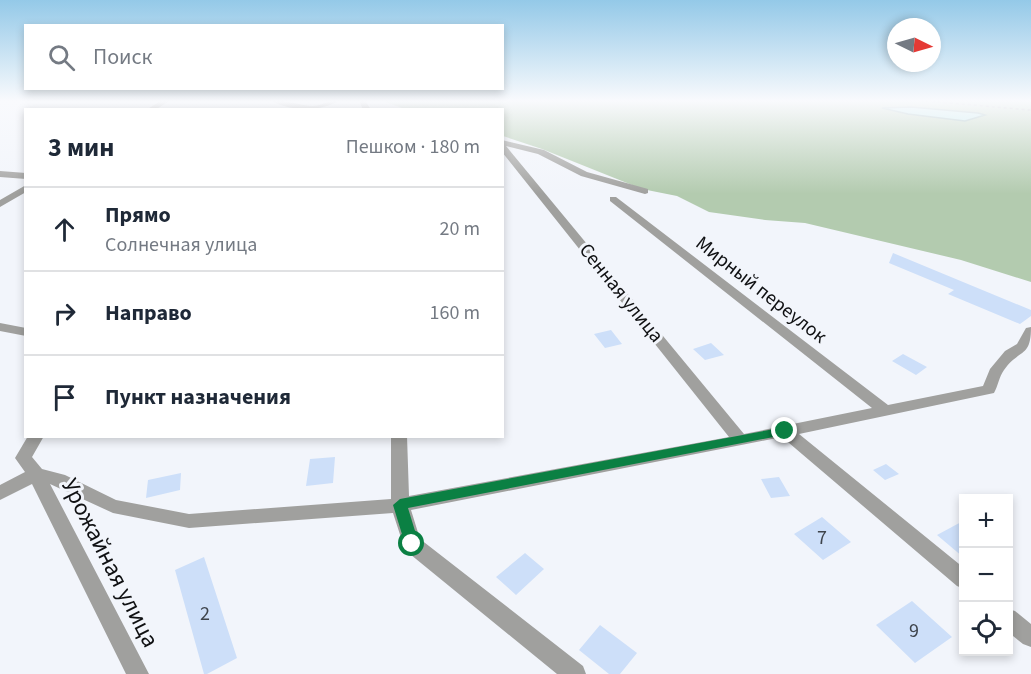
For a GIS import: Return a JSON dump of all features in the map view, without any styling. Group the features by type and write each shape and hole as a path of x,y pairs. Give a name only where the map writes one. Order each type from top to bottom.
{"street":[{"path":"504,144 542,152 584,174 645,192"},
{"name":"Сенная улица","path":"504,146 740,440"},
{"path":"0,174 24,176"},
{"path":"0,204 24,189"},
{"name":"Мирный переулок","path":"613,199 885,411"},
{"path":"0,327 24,332"},
{"path":"0,493 36,474 59,480 113,506 189,521 400,505 989,390 995,372 1010,354 1022,347 1031,331"},
{"path":"785,431 959,577"},
{"name":"Урожайная улица","path":"35,438 23,458 36,474 138,674"},
{"path":"399,438 400,505 412,544 575,674"},
{"path":"1013,622 1031,637"}],"green space":[{"path":"504,131 1031,131 1031,282 961,260 805,223 709,212 677,196 642,189 504,136"}],"building":[{"path":"893,253 1031,310 1031,316 1020,324 948,294 954,290 889,263"},
{"path":"611,330 622,344 605,348 594,334"},
{"path":"711,343 724,355 705,360 693,349"},
{"path":"903,354 927,367 916,375 892,361"},
{"path":"335,457 333,483 306,486 310,459"},
{"path":"886,464 899,474 885,480 873,470"},
{"path":"181,473 180,490 146,498 148,480"},
{"path":"779,477 790,496 771,498 761,479"},
{"path":"822,517 851,542 823,560 794,534"},
{"path":"959,523 959,554 937,535"},
{"path":"525,553 544,569 516,595 496,577"},
{"path":"204,557 237,658 207,674 204,674 175,570"},
{"path":"912,601 952,637 915,663 876,625"},
{"path":"600,625 637,653 620,674 609,674 579,650"}],"route":[{"path":"412,544 400,505 785,431"}]}
